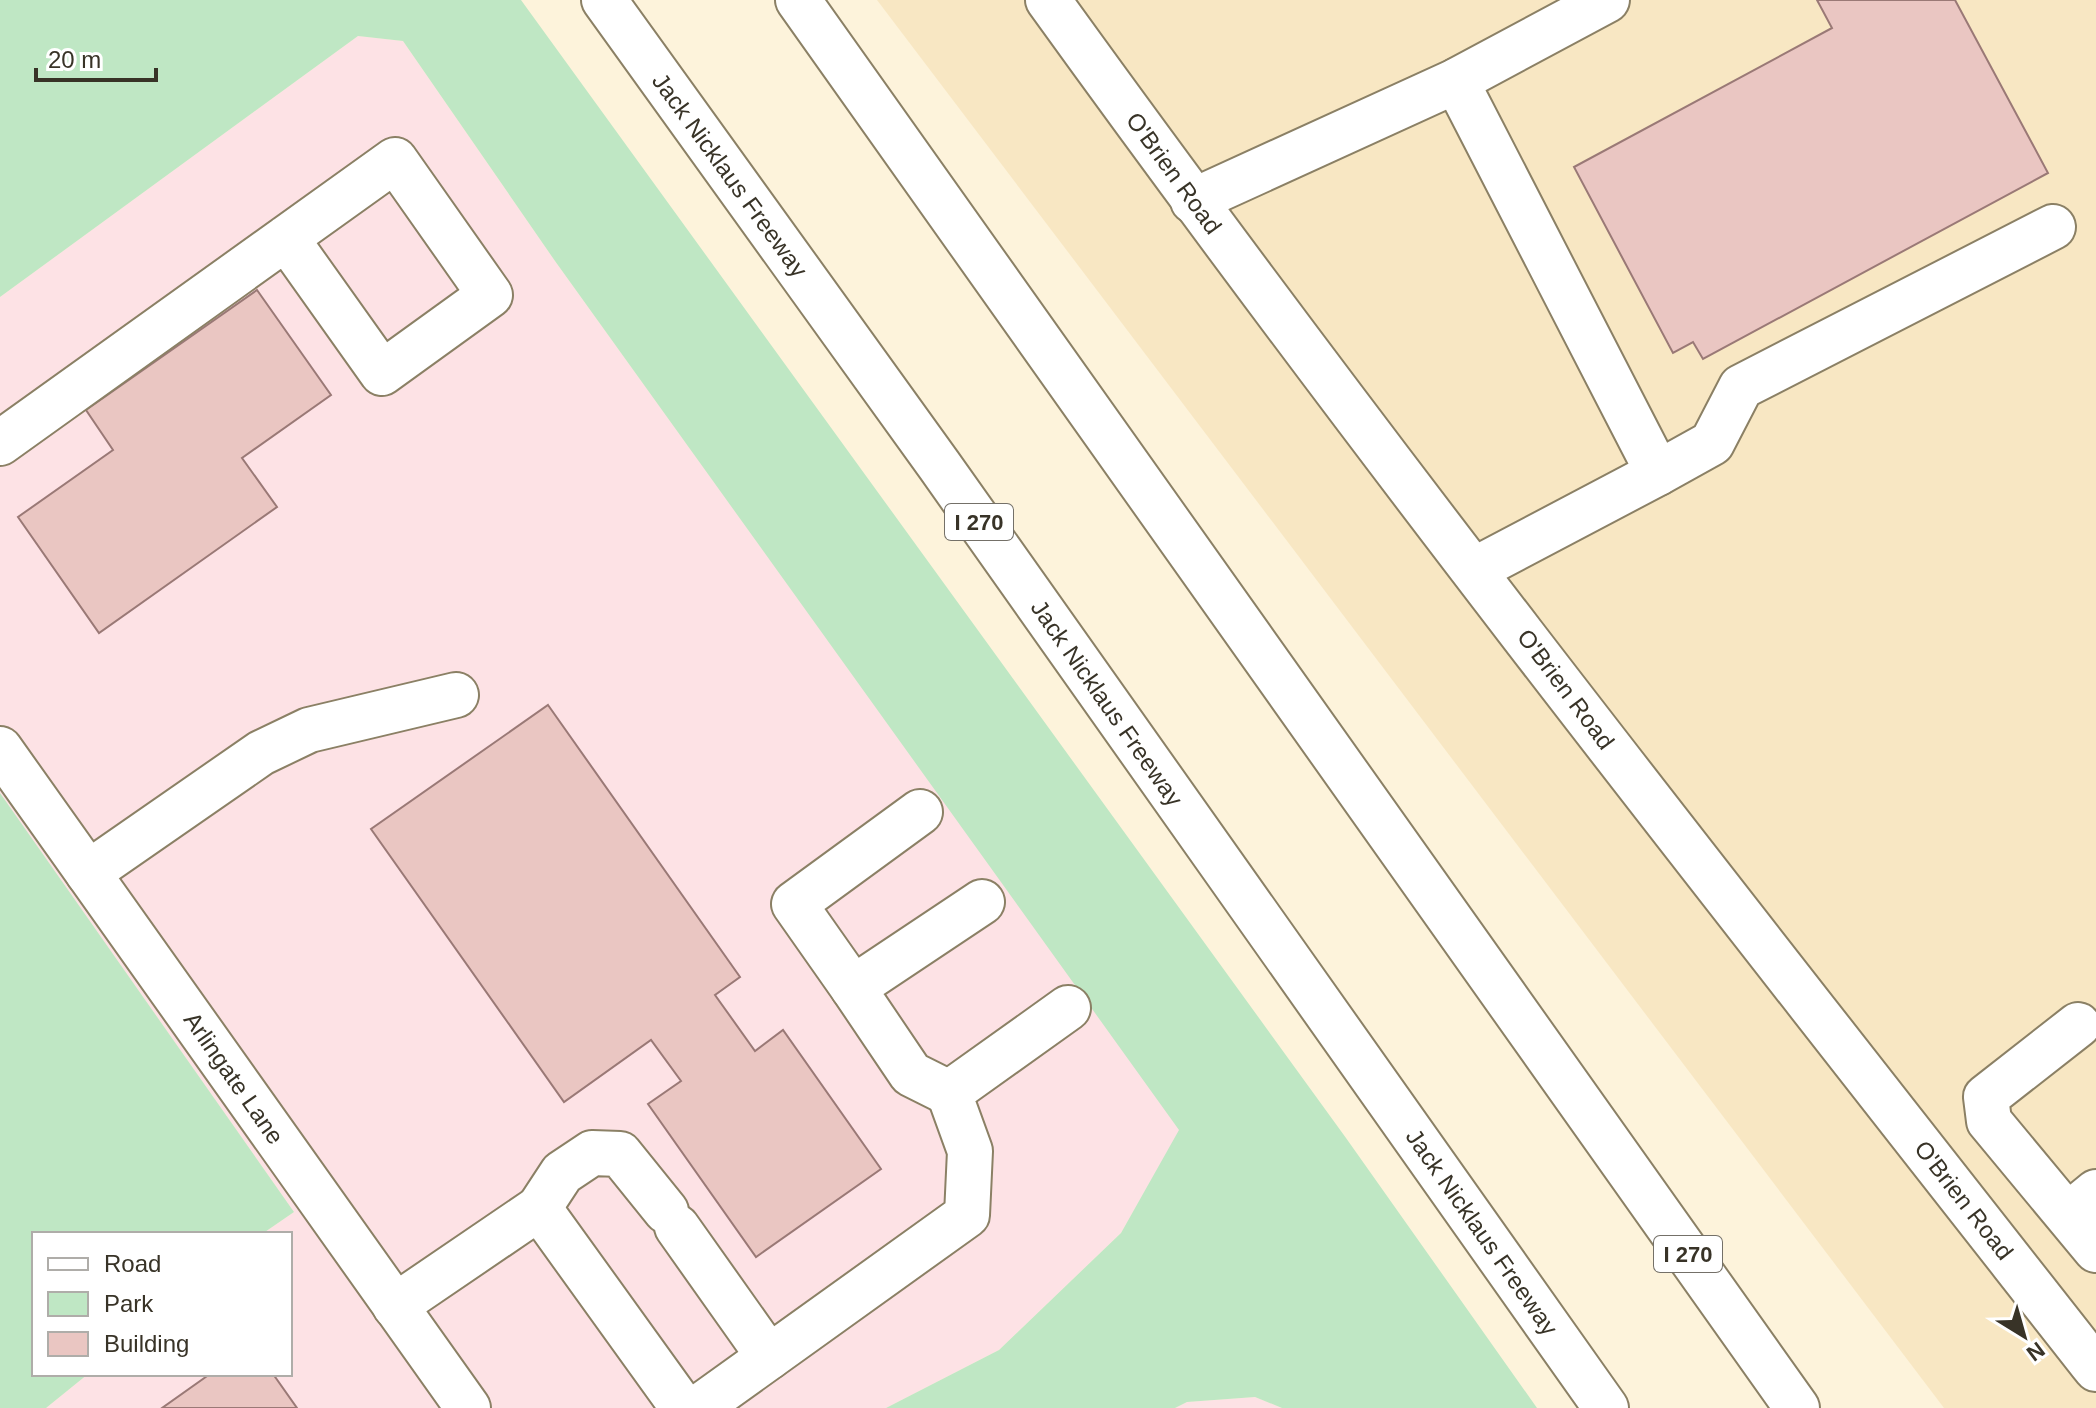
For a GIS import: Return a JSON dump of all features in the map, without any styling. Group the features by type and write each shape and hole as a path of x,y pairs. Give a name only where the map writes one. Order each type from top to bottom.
{"main road":[{"name":"Jack Nicklaus Freeway","path":"604,0 930,452 1606,1408"},
{"name":"I 270","path":"798,0 1797,1408"},
{"name":"O'Brien Road","path":"1048,0 1193,201 1474,570 2096,1369"},
{"path":"1193,201 1456,81 1607,0"},
{"path":"1456,81 1658,473"},
{"path":"0,443 286,238 395,160 490,295 382,373 286,238"},
{"path":"1474,570 1712,443 1741,387 2053,227"},
{"path":"88,873 261,753 309,730 456,695"},
{"name":"Arlingate Lane","path":"0,749 468,1408"},
{"path":"698,1408 967,1215 970,1151 949,1093 911,1074 794,904 920,812"},
{"path":"853,988 982,902"},
{"path":"949,1093 1068,1008"},
{"path":"2078,1025 1986,1097 1989,1121 2082,1204 2096,1250"},
{"path":"395,1306 539,1208 562,1173 592,1153 620,1154 672,1219 769,1357"},
{"path":"539,1208 683,1408"}],"shaded area":[{"path":"877,0 2096,0 2096,1408 1944,1408"},
{"path":"358,36 403,41 555,261 1180,1130 1121,1233 999,1350 886,1408 46,1408 86,1376 292,1376 292,1232 265,1232 294,1212 0,793 0,297"},
{"path":"1255,1397 1282,1408 1175,1408 1187,1402"}],"green space":[{"path":"0,0 521,0 1346,1138 1537,1408 1282,1408 1255,1397 1187,1402 1175,1408 886,1408 999,1350 1121,1233 1179,1130 555,261 403,41 358,36 0,297"},
{"path":"0,793 294,1212 265,1232 32,1232 32,1376 86,1376 46,1408 0,1408"}],"building":[{"path":"1817,0 1955,0 2048,173 1703,359 1693,342 1673,353 1574,167 1832,28"},
{"path":"257,290 331,395 242,458 277,507 99,633 18,517 113,450 86,410"},
{"path":"548,705 740,977 715,995 755,1051 783,1030 881,1169 756,1257 648,1104 681,1081 651,1040 564,1102 371,829"},
{"path":"207,1376 274,1376 297,1408 162,1408"}]}
